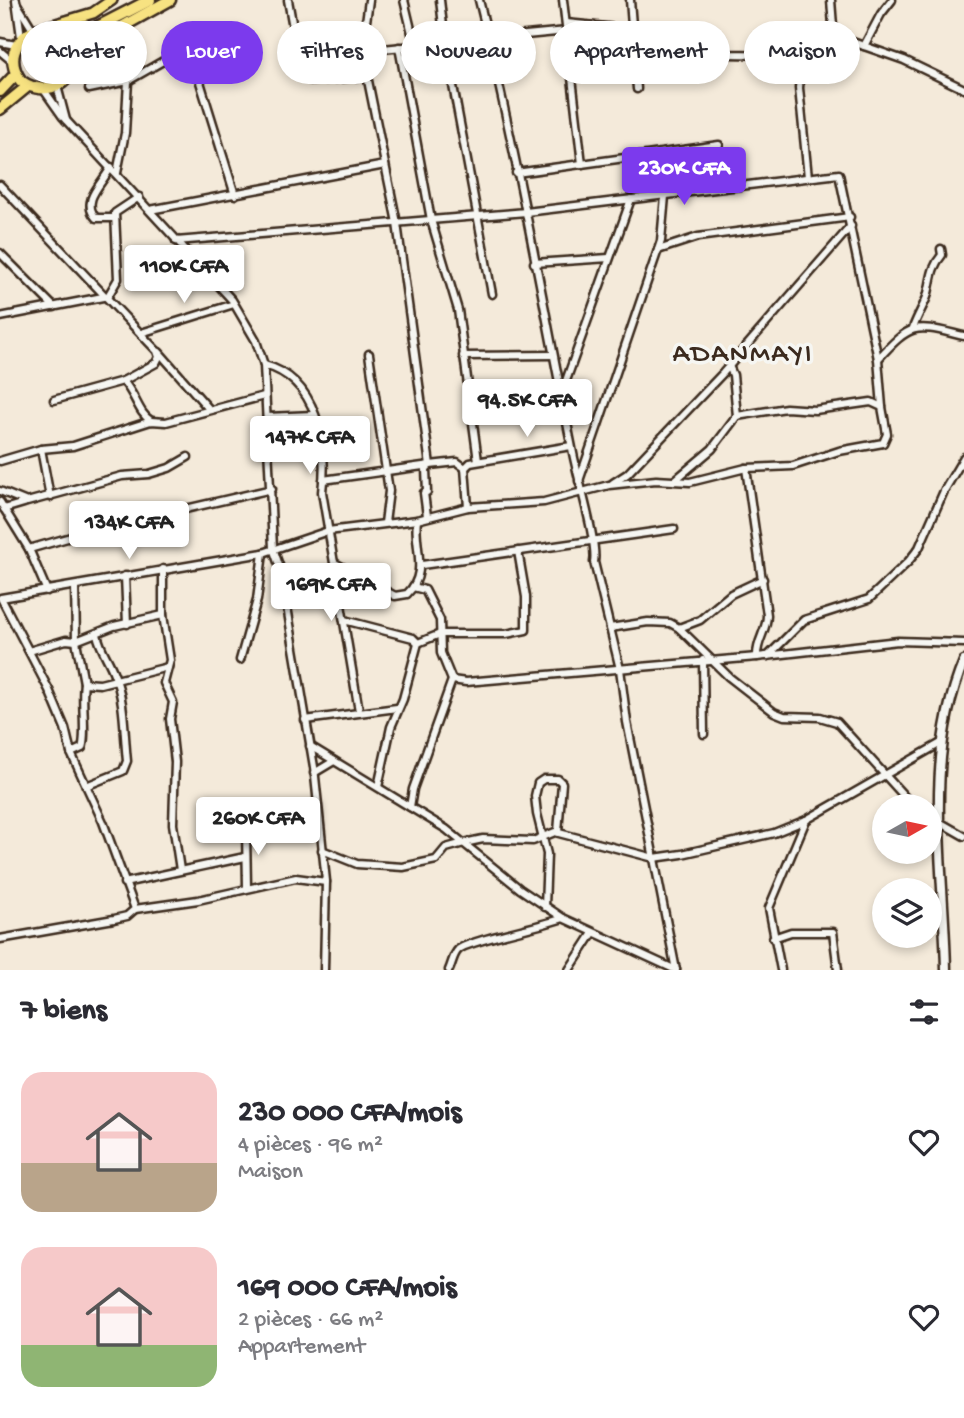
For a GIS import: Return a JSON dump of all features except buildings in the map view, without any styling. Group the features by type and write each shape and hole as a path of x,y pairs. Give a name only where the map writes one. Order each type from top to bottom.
{"highway":[{"path":"106,21 127,4 150,0"},
{"path":"132,21 170,0"},
{"path":"19,41 12,61 16,74 28,86 44,90 59,84"},
{"path":"0,91 16,74"},
{"path":"0,109 28,86"}],"main road":[{"path":"65,21 93,13 112,0"},
{"path":"73,21 79,17"},
{"path":"940,794 941,743 948,706 964,661"},
{"path":"942,864 946,970"}],"street":[{"path":"288,0 292,21"},
{"path":"366,21 369,0"},
{"path":"404,0 409,21"},
{"path":"440,0 442,21"},
{"path":"479,0 484,21"},
{"path":"563,0 565,21"},
{"path":"630,0 630,21"},
{"path":"831,0 833,21"},
{"path":"864,47 881,14 892,0"},
{"path":"16,1 32,21"},
{"path":"0,41 19,41 16,1"},
{"path":"860,46 904,60 964,89"},
{"path":"387,48 399,47 431,220 458,310 478,461"},
{"path":"0,51 12,61"},
{"path":"147,70 163,61 180,61 192,56 235,195"},
{"path":"89,89 113,84"},
{"path":"113,218 96,218 90,205 91,195 114,170 125,133 128,84"},
{"path":"368,84 397,223 430,465"},
{"path":"453,84 492,295"},
{"path":"498,84 526,212 578,482 597,550 594,562 620,669 627,722 676,970"},
{"path":"573,84 582,164"},
{"path":"636,84 637,89"},
{"path":"799,84 808,177"},
{"path":"57,86 66,120"},
{"path":"44,90 66,120 234,304 256,341 264,365 274,548 281,571 310,746 323,850 326,882 324,970"},
{"path":"516,173 719,145"},
{"path":"150,211 385,165"},
{"path":"176,241 526,212 839,173 878,359 887,434 883,443 839,451 793,466 746,468 690,482 609,485"},
{"path":"0,185 108,296 209,409"},
{"path":"578,482 658,250 665,196"},
{"path":"0,316 108,296 118,279 113,218 115,212 139,197"},
{"path":"561,393 631,199"},
{"path":"658,250 698,237 850,217"},
{"path":"135,909 103,822 71,753 65,728 29,651 0,598 263,553 328,531 417,520 468,507 544,502 609,485 627,474 729,366 851,226"},
{"path":"878,359 913,328 918,310 926,300 934,263 942,255 941,249"},
{"path":"0,253 54,307"},
{"path":"534,263 610,258"},
{"path":"141,333 234,304"},
{"path":"913,328 935,327 964,336"},
{"path":"54,400 123,381 156,363 157,351"},
{"path":"369,354 389,491 385,523"},
{"path":"463,356 553,355"},
{"path":"264,365 279,369 299,383 314,415 323,450 322,492 359,711"},
{"path":"674,481 712,449 737,415 733,375 729,366"},
{"path":"123,381 134,393 144,417 151,421"},
{"path":"0,461 41,449 73,446 151,421 166,422 264,396"},
{"path":"737,415 786,408 815,410 871,402 882,407"},
{"path":"267,416 314,415"},
{"path":"466,468 478,461 571,446"},
{"path":"41,449 50,497"},
{"path":"4,509 122,476 149,474 169,468 188,457"},
{"path":"768,656 804,620 869,599 908,562 919,548 944,491 964,457"},
{"path":"323,480 457,462 466,468"},
{"path":"426,516 424,493 428,492 426,469 430,465"},
{"path":"466,468 468,507"},
{"path":"746,468 767,622 757,641 757,657"},
{"path":"29,549 99,528 272,489"},
{"path":"0,491 23,503"},
{"path":"0,502 29,549 47,591"},
{"path":"335,563 395,596 407,594 413,587 422,565 415,532 417,520"},
{"path":"400,522 415,532"},
{"path":"422,565 674,529"},
{"path":"418,643 440,634 506,635 526,630 526,597 518,551"},
{"path":"240,660 257,600 263,553"},
{"path":"163,569 163,615 170,660 164,683 173,702 170,719 175,762 173,824 180,870"},
{"path":"125,576 127,624"},
{"path":"680,628 700,620 731,594 763,579"},
{"path":"71,753 82,748 85,741 81,721 84,683 76,640 75,586"},
{"path":"410,807 413,789 452,680 441,653 440,620 425,590 413,587"},
{"path":"29,651 163,615"},
{"path":"344,620 413,638 418,643"},
{"path":"610,628 648,622 670,623 680,628 729,677 778,714 820,717 837,722 901,794"},
{"path":"86,786 123,771 127,761 116,680 97,634"},
{"path":"452,680 466,682 714,661 898,640 964,643"},
{"path":"377,787 397,708 403,699 418,643"},
{"path":"702,651 704,734"},
{"path":"84,683 116,680 168,667"},
{"path":"305,720 397,708"},
{"path":"323,850 357,864 403,867 436,860 446,848 494,839 520,842 558,832 654,858 774,833 806,820 941,743"},
{"path":"310,746 410,807 464,844 545,907 593,933 676,970"},
{"path":"314,773 334,761"},
{"path":"545,907 547,854 535,796 538,783 544,779 558,779 562,783 558,832"},
{"path":"780,970 769,908 806,820"},
{"path":"942,822 964,836"},
{"path":"246,830 248,842 244,857 247,887"},
{"path":"124,883 244,857"},
{"path":"0,939 114,919 127,916 135,909 198,900 296,878 326,882"},
{"path":"449,970 455,954 466,944 523,932 563,918"},
{"path":"773,938 791,932 833,932 838,970"},
{"path":"569,970 593,933"}],"district":[{"name":"ADANMAYI","path":"743,351"}]}
